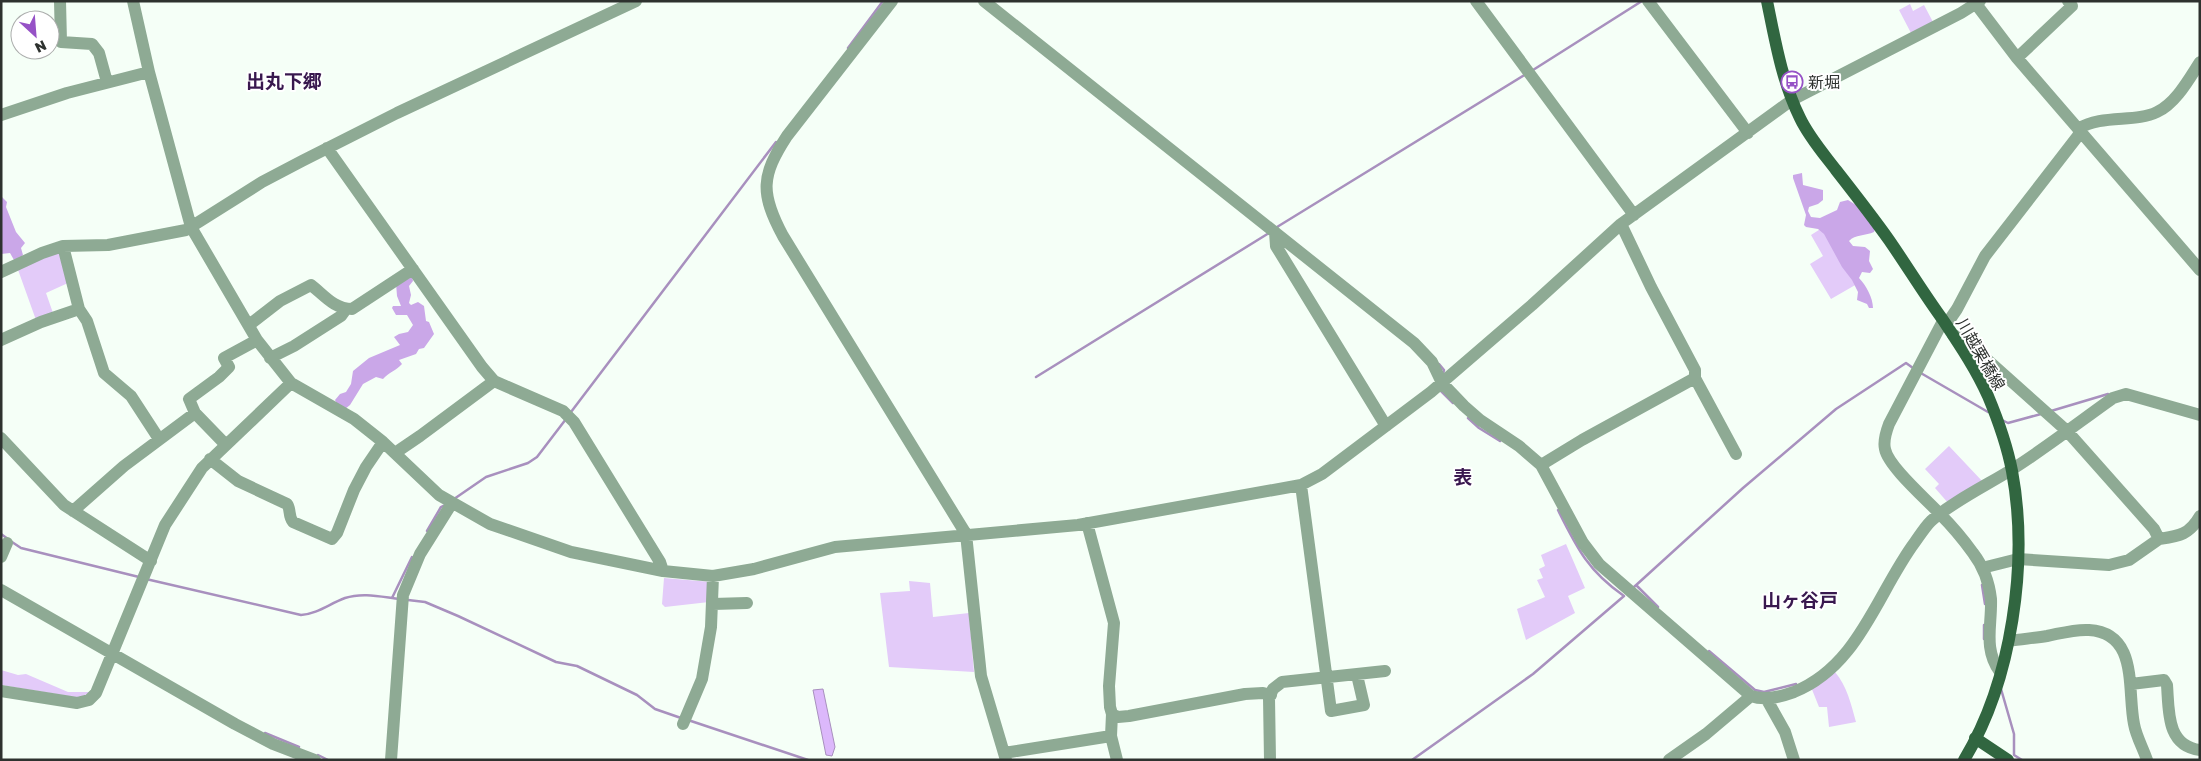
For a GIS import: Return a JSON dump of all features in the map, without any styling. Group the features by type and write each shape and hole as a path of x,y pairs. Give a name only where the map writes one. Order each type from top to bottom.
{"main road":[{"name":"川越栗橋線","path":"1767,1 1792,100 1812,139 1887,238 1947,327 1987,394 2002,431 2012,469 2015,490 2018,560 2009,641 2000,672 1975,738 1964,760"},
{"path":"1975,738 2008,760"}],"street":[{"path":"60,1 61,42 92,44 99,53 107,82"},
{"path":"133,1 149,72 191,227 257,340 291,383 354,419 383,442 427,485 452,503 490,524 571,552 663,571 713,576 754,569 835,547 1087,523 1301,485 1322,474 1442,383 1532,306 1621,224 1792,100 1971,4 2200,270"},
{"path":"1,272 42,252 63,246 122,243 151,238 191,227 262,182 327,148 397,113 636,1"},
{"path":"892,1 774,155 767,179 767,198 771,214 966,534 980,676 1005,757 1111,736"},
{"path":"984,1 1414,343 1432,362 1442,383 1464,406 1480,420 1519,446 1541,465 1584,543 1599,564 1751,696 1759,699 1782,696 1801,689 1817,681 1832,670 1858,638 1905,555 1930,522 2012,469 2113,398 2126,394 2200,415"},
{"path":"1476,1 1634,215"},
{"path":"1648,1 1748,133"},
{"path":"2017,58 2072,6 2068,1"},
{"path":"2000,672 1990,650 1988,637 1991,600 1988,582 1982,568 1973,553 1941,514 1886,454 1885,434 1895,410 1958,309 1985,256 2080,130 2092,123 2158,112 2185,86 2200,62"},
{"path":"1,115 107,82 149,72"},
{"path":"327,148 482,367 494,381 563,411 574,422 660,562 663,571"},
{"path":"1621,224 1651,287 1695,370 1695,378 1736,454"},
{"path":"1275,232 1276,246 1386,426"},
{"path":"63,246 79,309 87,322 104,373 131,396 160,440"},
{"path":"249,325 280,301 311,285 334,304 346,309 352,309 413,270"},
{"path":"1,340 41,322 79,309"},
{"path":"270,358 294,346 341,316 346,309"},
{"path":"1947,327 1964,338 2067,431 2154,529 2158,539"},
{"path":"226,445 195,413 189,399 229,366 224,358 257,340"},
{"path":"1541,465 1582,440 1695,378"},
{"path":"395,453 494,381"},
{"path":"1,691 71,703 85,702 96,693 165,525 202,468 291,383"},
{"path":"73,511 124,466 195,413"},
{"path":"1,438 64,505 151,561"},
{"path":"210,459 238,481 287,504 290,518 293,522 332,539 337,533 366,466 383,442"},
{"path":"1301,485 1331,711 1364,705 1357,676"},
{"path":"391,760 403,595 420,554 452,503"},
{"path":"1982,568 2018,560 2109,565 2129,560 2158,539 2191,530 2200,516"},
{"path":"1087,523 1114,624 1109,679 1112,714 1111,736 1117,760"},
{"path":"1,558 7,543"},
{"path":"683,724 702,679 713,604 713,576"},
{"path":"1,590 114,650 235,724 273,744 315,760"},
{"path":"713,604 747,603"},
{"path":"2009,641 2075,630 2103,631 2113,637 2121,647 2131,684 2133,722 2148,760"},
{"path":"1270,760 1268,711 1273,689 1282,682 1357,676 1385,671"},
{"path":"2131,684 2164,680 2167,685 2170,725 2174,736 2192,749 2200,750"},
{"path":"1112,714 1118,717 1129,716 1245,694 1263,692 1271,695"},
{"path":"1669,760 1706,734 1751,696"},
{"path":"1766,698 1785,732 1794,760"}],"shaded area":[{"path":"1910,4 1913,11 1924,5 1933,22 1911,33 1899,10"},
{"path":"1802,173 1803,185 1823,190 1823,200 1809,207 1808,211 1811,217 1820,218 1837,210 1840,202 1848,200 1856,205 1875,229 1874,232 1854,237 1849,241 1853,246 1865,247 1870,251 1869,261 1873,269 1870,273 1862,272 1859,278 1869,292 1873,308 1869,308 1867,304 1857,300 1858,292 1852,280 1842,267 1824,234 1818,229 1804,225 1806,215 1793,178 1793,175"},
{"path":"1,189 2,197 7,202 6,207 16,232 25,243 21,248 23,255 19,259 14,260 10,253 1,254"},
{"path":"1822,228 1857,284 1831,299 1810,264 1823,256 1811,235"},
{"path":"59,250 68,283 46,293 53,313 36,320 17,267"},
{"path":"412,277 413,281 409,286 411,295 409,303 411,305 418,302 424,306 426,321 429,322 434,334 424,348 419,349 416,354 399,360 402,364 383,379 376,377 363,384 350,405 345,409 337,404 335,400 340,394 346,392 351,384 353,371 369,358 400,345 394,337 408,332 413,325 407,315 396,315 392,308 393,306 401,306 397,296 396,283"},
{"path":"1949,446 1983,482 1949,504 1935,488 1939,484 1925,469"},
{"path":"1566,544 1585,588 1568,596 1575,613 1526,640 1517,609 1545,597 1537,580 1543,578 1539,569 1545,566 1541,555"},
{"path":"664,578 711,582 709,602 665,607 662,604"},
{"path":"909,581 930,583 933,617 969,613 974,672 889,667 880,593 910,591"},
{"path":"1,670 18,675 26,674 68,692 90,692 80,698 1,685"},
{"path":"1835,672 1846,689 1856,722 1829,727 1827,707 1819,707 1811,687"},
{"path":"823,689 835,747 832,756 826,755 813,690"}],"waterway":[{"path":"848,48 883,1"},
{"path":"1533,70 1642,1"},
{"path":"1277,227 1526,74"},
{"path":"571,412 776,142"},
{"path":"1036,377 1269,233"},
{"path":"1634,587 1743,488 1836,409 1906,363 1913,368"},
{"path":"1439,364 1444,370 1443,374"},
{"path":"1919,372 1988,412"},
{"path":"1440,390 1453,403"},
{"path":"2051,411 2108,394"},
{"path":"2002,420 2008,423 2041,414"},
{"path":"1468,418 1479,428 1500,441"},
{"path":"454,499 486,477 528,463 537,457 566,419"},
{"path":"427,531 441,507 445,505"},
{"path":"1558,510 1571,536 1592,568 1624,596"},
{"path":"1,534 8,539"},
{"path":"12,542 21,548 139,577"},
{"path":"392,598 412,557"},
{"path":"146,579 301,615 312,613 352,596 400,599"},
{"path":"1982,585 1985,604"},
{"path":"1637,586 1658,607"},
{"path":"1412,760 1533,674 1624,596"},
{"path":"408,600 425,602 556,662 577,666 637,695 655,709 681,718"},
{"path":"1984,625 1984,639"},
{"path":"1709,651 1755,690 1764,692 1796,684"},
{"path":"2001,689 2014,734 2014,755 2022,760"},
{"path":"688,720 808,760"},
{"path":"265,733 299,747"},
{"path":"318,755 328,760"}],"place":[{"name":"新堀","path":"1792,82"}],"district":[{"name":"出丸下郷","path":"284,80"},
{"name":"表","path":"1463,476"},
{"name":"山ヶ谷戸","path":"1800,599"}]}
